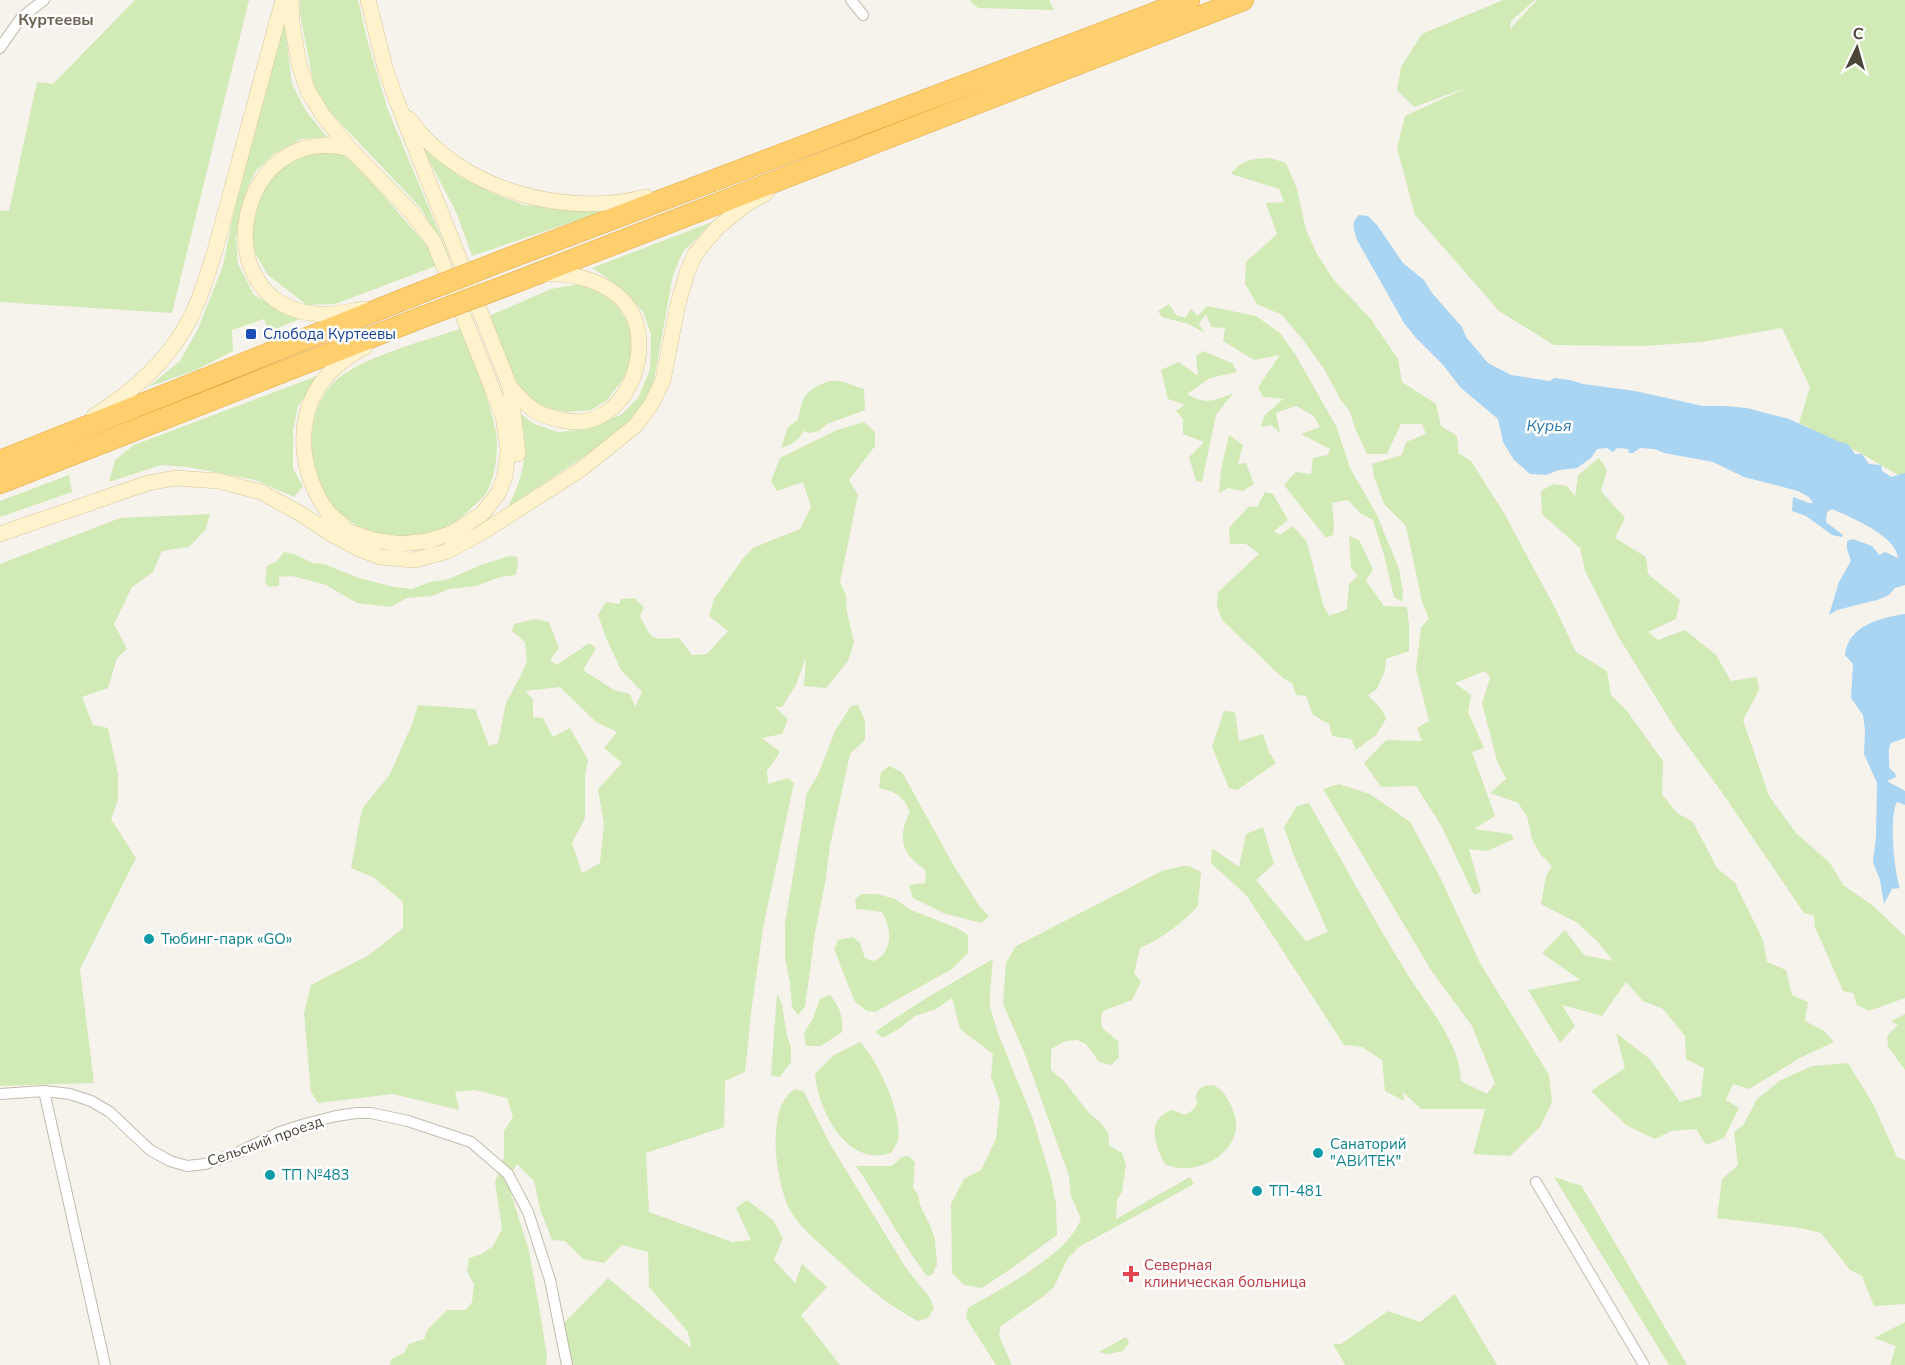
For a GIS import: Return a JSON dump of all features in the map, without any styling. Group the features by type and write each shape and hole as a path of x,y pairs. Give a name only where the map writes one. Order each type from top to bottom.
{"highway":[{"path":"0,461 383,307 1189,0"},
{"path":"0,483 392,328 1243,0"}],"street":[{"path":"0,48 21,18 44,0"},
{"path":"58,438 123,398 168,353 187,325 204,286 216,247 283,0"},
{"path":"291,0 292,24 299,64 308,91 322,114 350,149 412,213 434,242 503,416 508,449 505,476 500,492 482,514 452,533 428,541 400,544 374,540 302,514"},
{"path":"368,0 385,67 396,99 510,387 518,453 512,483 501,508 478,535"},
{"path":"852,0 863,15"},
{"path":"396,99 410,121 437,150 457,164 483,179 520,194 540,199 585,204 627,202 719,179"},
{"path":"350,149 337,146 310,146 276,163 260,183 249,205 244,230 245,248 252,269 262,286 275,298 303,312 318,314 383,307"},
{"path":"0,534 148,483 175,478 219,481 261,492 302,514 357,549 380,557 414,560 445,552 478,535 580,470 635,426 651,405 663,380 678,303 695,254 717,228 745,205 810,167"},
{"path":"510,387 527,406 546,417 575,422 590,420 606,413 620,401 634,374 639,355 637,325 631,312 614,293 602,284 570,274 528,277"},
{"path":"374,540 341,524 326,512 314,490 306,466 303,436 309,404 327,376 340,363 392,328"},
{"path":"44,1091 105,1365"},
{"name":"Сельский проезд","path":"0,1094 44,1091 70,1094 91,1101 110,1112 150,1150 170,1161 187,1166 205,1164 237,1153 280,1132 305,1124 357,1113 371,1113 408,1121 471,1142 508,1174 528,1212 550,1280 567,1365"},
{"path":"1536,1182 1644,1365"}],"green space":[{"path":"135,0 249,0 172,313 0,302 0,210 9,211 37,82 53,84"},
{"path":"300,0 358,0 388,110 451,261 420,207 330,112 314,86 300,14"},
{"path":"969,0 1049,0 1054,10 978,8"},
{"path":"1503,0 1535,0 1511,21 1510,29 1537,0 1905,0 1905,479 1862,454 1799,423 1810,387 1782,328 1702,342 1642,346 1554,345 1499,311 1415,215 1397,148 1405,116 1468,87 1414,107 1397,90 1401,67 1422,34"},
{"path":"283,14 292,84 306,111 327,137 301,139 274,154 255,172 248,187 236,237 238,264 254,295 277,308 304,317 269,332 264,319 232,330 233,351 196,370 148,387 180,361 198,329 223,266 232,220"},
{"path":"420,143 459,176 523,205 602,212 472,256 457,214"},
{"path":"322,151 342,154 359,167 427,246 436,266 335,304 307,305 268,275 255,253 250,227 266,185 280,170 301,156"},
{"path":"1270,158 1286,163 1297,189 1306,230 1317,254 1333,279 1370,318 1398,359 1402,382 1436,404 1441,426 1457,436 1458,453 1471,461 1504,513 1576,652 1607,671 1611,695 1627,711 1663,761 1662,794 1677,813 1693,822 1717,868 1735,883 1763,940 1767,962 1786,970 1792,995 1808,1002 1805,1021 1824,1031 1834,1042 1800,1058 1749,1089 1733,1084 1726,1100 1739,1108 1724,1138 1706,1145 1696,1129 1671,1131 1655,1139 1626,1125 1591,1091 1625,1068 1616,1033 1650,1059 1680,1102 1701,1096 1704,1068 1686,1059 1685,1036 1663,1009 1643,1001 1626,982 1602,1016 1562,1005 1575,1026 1560,1043 1528,990 1580,980 1542,953 1565,930 1584,955 1613,961 1598,942 1576,922 1541,904 1546,876 1552,866 1540,854 1532,839 1527,816 1518,803 1490,793 1506,779 1497,761 1482,703 1490,678 1485,671 1455,683 1471,695 1468,712 1484,748 1472,752 1495,816 1474,829 1511,834 1514,839 1487,851 1469,849 1481,892 1474,895 1442,827 1416,786 1381,787 1364,763 1386,740 1422,741 1417,728 1429,721 1416,670 1421,627 1429,619 1422,602 1406,526 1384,504 1374,477 1372,464 1402,455 1406,442 1426,434 1422,424 1401,424 1387,454 1367,454 1350,412 1304,341 1282,315 1257,304 1245,284 1246,262 1277,234 1266,203 1284,202 1279,189 1231,174 1248,161"},
{"path":"712,222 683,252 673,275 654,380 644,404 628,427 508,507 524,461 523,426 520,413 534,424 558,432 578,430 621,415 638,398 650,370 651,334 643,312 627,294 592,268"},
{"path":"580,284 598,288 616,304 632,329 631,369 607,400 591,410 567,412 546,408 528,398 515,383 489,316 551,289"},
{"path":"1169,304 1176,315 1185,318 1191,309 1198,316 1207,306 1256,316 1280,333 1295,354 1336,426 1350,468 1377,515 1399,569 1403,591 1402,602 1394,597 1373,520 1360,513 1348,500 1332,503 1333,535 1326,538 1284,485 1296,472 1311,474 1313,458 1328,455 1330,449 1301,434 1320,427 1314,416 1296,406 1276,413 1280,433 1271,425 1261,427 1264,416 1283,399 1263,397 1258,387 1280,355 1254,360 1223,341 1225,328 1211,327 1206,314 1199,324 1205,333 1188,324 1162,317 1158,311"},
{"path":"462,328 486,396 497,436 495,466 488,490 478,502 454,522 426,535 396,537 367,530 350,521 334,508 320,484 312,451 313,424 318,406 333,383 358,366"},
{"path":"1203,351 1232,363 1237,372 1210,378 1187,394 1199,400 1210,401 1233,393 1216,415 1202,482 1196,481 1189,457 1204,442 1183,434 1183,419 1176,411 1185,405 1168,399 1161,370 1179,362 1198,376 1196,356"},
{"path":"322,374 298,406 293,431 293,469 303,486 294,497 255,480 188,467 161,465 109,482 115,460 134,445"},
{"path":"829,381 840,381 864,389 865,410 827,424 819,431 810,433 803,431 794,442 781,448 788,427 798,420 806,394"},
{"path":"864,422 875,432 875,446 849,480 858,495 840,582 846,595 847,612 854,642 848,661 826,688 804,686 806,657 796,685 782,707 775,707 788,719 782,734 762,738 780,752 767,771 768,784 788,778 794,783 763,928 745,1072 725,1081 724,1127 646,1153 649,1212 732,1242 751,1240 736,1208 747,1200 773,1220 783,1238 774,1260 795,1283 802,1264 827,1287 801,1315 840,1365 567,1365 564,1323 608,1278 691,1348 688,1332 649,1287 648,1252 622,1245 604,1263 583,1259 565,1241 552,1240 540,1209 534,1181 517,1164 507,1180 529,1251 542,1324 546,1365 390,1365 391,1359 404,1353 409,1344 424,1339 428,1329 447,1310 466,1310 472,1302 474,1284 467,1272 469,1258 482,1254 493,1246 502,1229 495,1182 504,1157 504,1131 513,1117 507,1098 475,1090 455,1092 459,1110 393,1094 318,1103 311,1092 304,1013 311,985 369,955 403,928 403,902 373,877 351,868 362,809 390,774 418,705 475,709 489,746 498,743 506,703 527,661 525,642 512,631 514,624 535,619 549,622 559,648 550,660 557,665 589,643 596,648 583,670 614,690 630,694 635,707 642,692 621,670 598,615 606,602 619,604 621,599 634,598 644,607 640,616 651,635 663,639 679,638 692,655 707,654 728,631 709,616 714,599 753,548 800,529 811,507 803,482 777,491 771,481 780,458 837,430","holes":["560,687 596,722 617,732 604,748 622,763 598,789 604,824 600,863 582,873 572,843 585,818 585,774 588,760 570,728 553,737 543,718 533,717 533,699 525,691"]},
{"path":"1229,435 1243,445 1238,464 1246,463 1254,484 1243,491 1228,488 1219,493 1221,470"},
{"path":"1599,458 1607,470 1601,491 1625,518 1615,538 1646,557 1648,574 1680,600 1676,619 1648,632 1658,640 1685,630 1716,655 1731,681 1757,677 1759,690 1743,720 1769,796 1796,833 1830,863 1843,885 1872,905 1905,936 1905,998 1869,1011 1857,1005 1853,993 1843,991 1815,927 1814,916 1804,913 1721,791 1676,730 1618,636 1585,571 1580,548 1542,514 1541,491 1553,484 1567,486 1575,496 1578,475"},
{"path":"69,475 72,492 0,517 0,501"},
{"path":"1265,492 1273,494 1288,520 1274,531 1280,535 1293,526 1307,542 1323,605 1329,616 1347,609 1349,584 1358,576 1351,568 1349,536 1359,540 1373,569 1366,581 1384,606 1407,607 1409,651 1386,659 1385,670 1377,689 1368,695 1382,710 1386,719 1376,735 1356,750 1351,739 1332,736 1329,724 1313,715 1306,696 1296,695 1292,683 1284,679 1222,620 1217,607 1218,592 1259,554 1246,544 1230,544 1229,528 1249,506 1257,507"},
{"path":"210,514 206,529 189,547 162,551 153,572 132,587 114,624 127,649 117,658 108,688 82,697 93,725 108,728 118,774 118,800 111,819 136,858 80,969 94,1083 0,1086 0,564 120,518"},
{"path":"284,552 359,578 412,589 430,582 449,579 509,556 517,557 518,567 515,575 500,577 476,586 449,589 432,596 407,598 391,607 357,603 326,585 292,576 279,577 279,586 269,587 265,583 267,566 277,561"},
{"path":"858,705 865,721 865,740 850,754 830,846 805,1007 798,1015 792,1007 785,958 785,923 807,793 818,775 835,731 851,706"},
{"path":"1224,711 1235,712 1239,741 1263,734 1269,752 1276,763 1237,790 1229,788 1212,747"},
{"path":"889,766 902,772 954,866 980,907 989,916 981,923 943,913 913,898 909,885 925,883 926,871 905,849 903,838 905,822 910,812 908,807 899,796 879,788 881,772"},
{"path":"1339,784 1370,794 1410,822 1440,877 1480,963 1549,1075 1552,1102 1540,1127 1510,1156 1473,1154 1485,1109 1421,1109 1403,1092 1404,1101 1385,1091 1382,1060 1362,1047 1344,1045 1247,896 1211,863 1212,848 1239,867 1246,834 1263,827 1274,864 1256,880 1306,941 1328,932 1294,856 1284,827 1297,806 1309,803 1395,954 1442,1025 1455,1052 1461,1081 1487,1094 1495,1083 1472,1026 1431,970 1323,789"},
{"path":"1189,866 1201,872 1198,906 1171,930 1140,948 1134,973 1141,982 1132,1000 1103,1011 1101,1016 1102,1028 1118,1041 1119,1058 1111,1065 1099,1062 1086,1044 1077,1040 1066,1041 1051,1049 1051,1070 1064,1081 1089,1113 1100,1122 1108,1133 1109,1145 1122,1153 1126,1165 1122,1192 1117,1200 1116,1219 1190,1177 1194,1184 1079,1247 1067,1259 1054,1287 1000,1327 999,1336 1012,1365 996,1365 966,1318 968,1308 1015,1281 1048,1258 1073,1233 1081,1219 1071,1196 1069,1176 1024,1052 1003,1004 1006,963 1016,946 1162,871"},
{"path":"862,894 877,894 895,899 911,910 957,928 968,935 968,953 952,969 875,1012 867,1011 855,1002 834,949 838,940 853,937 860,943 865,958 874,961 885,952 889,939 888,925 882,912 856,909 855,899"},
{"path":"993,959 990,1007 998,1033 1033,1119 1050,1175 1056,1203 1057,1235 982,1288 964,1285 952,1273 951,1204 964,1179 981,1170 996,1139 1000,1101 991,1077 993,1054 960,1029 952,998 936,1009 915,1016 883,1038 875,1032 918,1003"},
{"path":"777,994 782,1004 791,1047 791,1062 780,1077 771,1076"},
{"path":"830,995 840,1012 842,1032 821,1046 806,1046 804,1033 820,999"},
{"path":"1905,1014 1905,1070 1888,1047 1887,1036 1898,1025 1891,1021"},
{"path":"860,1042 888,1088 897,1116 898,1140 891,1153 875,1155 861,1152 848,1144 829,1119 817,1088 815,1074 834,1055"},
{"path":"1848,1063 1873,1104 1897,1157 1905,1160 1905,1304 1874,1306 1862,1276 1850,1270 1821,1233 1800,1228 1717,1218 1722,1179 1738,1165 1734,1132 1744,1124 1757,1099 1781,1080 1812,1066"},
{"path":"1213,1085 1229,1101 1235,1117 1236,1128 1227,1149 1209,1162 1198,1166 1186,1168 1165,1164 1156,1141 1155,1126 1158,1120 1172,1110 1185,1115 1193,1110 1197,1104 1198,1090"},
{"path":"795,1089 804,1092 830,1144 906,1268 930,1298 934,1308 928,1318 918,1321 883,1299 809,1234 790,1210 781,1183 776,1142 780,1108"},
{"path":"908,1156 915,1162 913,1187 935,1239 937,1265 932,1275 927,1276 856,1166 892,1166 902,1157"},
{"path":"1554,1177 1581,1185 1687,1365 1669,1365"},
{"path":"1455,1294 1497,1365 1345,1365 1333,1344 1341,1344 1388,1311 1420,1322"},
{"path":"1905,1322 1905,1365 1890,1365 1896,1346 1874,1338"},
{"path":"1126,1337 1129,1343 1123,1351 1108,1354 1099,1352"}],"water":[{"name":"Курья","path":"1359,215 1368,216 1377,225 1403,263 1424,280 1488,363 1511,375 1549,381 1555,378 1570,380 1703,406 1747,408 1789,419 1848,444 1855,454 1862,454 1869,464 1881,465 1882,471 1891,477 1905,473 1905,585 1895,588 1889,595 1877,600 1837,610 1829,615 1839,582 1851,561 1847,541 1853,539 1872,546 1879,555 1885,552 1898,558 1890,542 1871,528 1832,509 1827,512 1826,522 1843,535 1842,537 1832,535 1806,516 1792,511 1793,497 1813,503 1809,497 1798,491 1744,477 1713,462 1664,453 1655,449 1640,448 1629,453 1628,449 1617,448 1613,452 1607,448 1597,449 1591,458 1577,468 1559,470 1546,475 1530,474 1514,460 1503,442 1498,419 1461,388 1404,323 1357,240 1354,224"},
{"path":"1905,614 1905,738 1891,743 1889,768 1896,777 1887,781 1905,791 1905,805 1897,802 1893,819 1894,858 1900,888 1892,889 1884,904 1880,880 1873,862 1877,783 1864,754 1863,715 1851,698 1853,664 1845,655 1847,645 1858,630 1875,621"}],"place":[{"name":"Слобода Куртеевы","path":"251,334"},
{"name":"Тюбинг-парк «GO»","path":"149,939"},
{"name":"Санаторий \"АВИТЕК\"","path":"1318,1153"},
{"name":"ТП №483","path":"270,1175"},
{"name":"ТП-481","path":"1257,1191"},
{"name":"Северная клиническая больница","path":"1131,1274"}],"district":[{"name":"Куртеевы","path":"56,20"}]}
